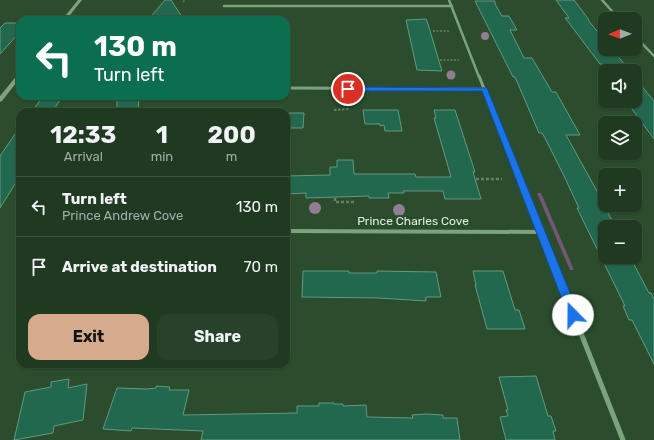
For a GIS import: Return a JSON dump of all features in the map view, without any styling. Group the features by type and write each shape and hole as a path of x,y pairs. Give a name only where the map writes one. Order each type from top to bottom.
{"street":[{"path":"67,16 80,0"},
{"path":"449,0 623,440"},
{"path":"602,0 613,12"},
{"path":"224,6 452,6"},
{"path":"642,43 654,56"},
{"path":"0,100 16,80"},
{"path":"290,88 485,89"},
{"name":"Prince Charles Cove","path":"290,231 540,232"}],"path":[{"path":"432,31 449,31"},
{"path":"440,60 459,60"},
{"path":"334,110 349,109"},
{"path":"476,179 502,179"},
{"path":"335,198 335,202 355,202"}],"shaded area":[{"path":"537,193 541,193 574,270 570,270"}],"building":[{"path":"165,0 171,0 181,16 151,16"},
{"path":"556,0 574,0 598,32 598,56 618,56 624,64 600,64 565,18 569,18"},
{"path":"475,1 495,1 495,4 502,16 509,16 517,30 510,30 524,58 532,58 552,92 556,92 580,135 566,135 598,193 598,212 607,212 612,220 598,220 598,251 577,208 579,208 564,176 545,138 542,133 539,133 515,77 513,77"},
{"path":"426,19 442,71 417,70 406,20"},
{"path":"5,23 16,23 16,36 0,54 0,28"},
{"path":"642,86 654,101 654,139 642,123 642,116 637,116 631,108 642,108"},
{"path":"40,100 60,100 55,108 35,108"},
{"path":"117,100 139,100 138,108 117,108"},
{"path":"363,110 398,110 402,131 385,131 384,125 380,126 380,124 365,124"},
{"path":"434,110 455,110 475,172 473,172 481,199 445,199 443,191 403,191 404,193 388,193 389,198 369,198 369,196 306,198 306,193 290,194 290,176 330,175 330,167 337,167 337,160 353,160 354,174 415,174 416,177 451,177 434,118 436,118"},
{"path":"290,113 304,113 303,128 290,128"},
{"path":"16,133 16,182 0,208 0,156"},
{"path":"604,264 634,264 649,293 651,293 654,299 654,364 632,320 629,320 623,306 625,306"},
{"path":"303,271 349,271 349,273 377,273 377,271 436,272 441,297 426,297 426,301 379,298 302,297"},
{"path":"473,271 503,271 515,310 519,310 525,329 487,329 475,285"},
{"path":"536,376 548,416 551,416 556,431 553,431 555,440 506,440 500,417 508,416 506,410 508,410 499,377"},
{"path":"69,379 68,388 87,384 83,420 54,426 53,433 14,440 25,392 51,387 51,382"},
{"path":"156,386 170,387 169,390 189,390 183,415 297,413 297,406 319,406 319,403 343,404 343,406 366,405 367,417 413,418 412,415 426,414 443,415 443,418 457,418 460,440 201,440 203,431 132,428 131,431 103,429 117,388 147,389 156,388"}],"route":[{"path":"348,89 485,89 573,315"}]}
